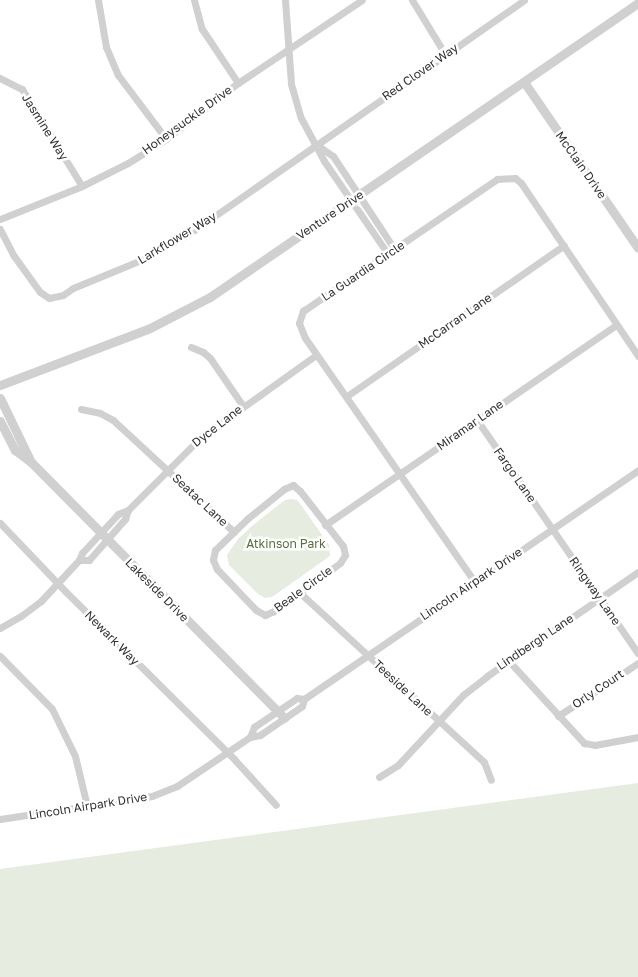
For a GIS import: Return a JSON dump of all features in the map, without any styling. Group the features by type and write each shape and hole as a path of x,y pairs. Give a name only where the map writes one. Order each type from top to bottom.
{"street":[{"path":"98,0 106,47 118,75 166,139"},
{"path":"194,0 202,29 238,83"},
{"path":"285,0 291,84 301,118 317,144 324,161 351,201 392,252"},
{"name":"Honeysuckle Drive","path":"0,219 82,186 128,163 166,139 238,83 362,0"},
{"path":"412,0 446,54"},
{"name":"Red Clover Way","path":"317,144 523,0"},
{"name":"Venture Drive","path":"0,385 175,317 222,289 638,3"},
{"name":"Jasmine Way","path":"0,78 22,89 82,186"},
{"name":"McClain Drive","path":"524,82 638,248"},
{"path":"317,144 334,156 392,252"},
{"name":"Larkflower Way","path":"0,229 14,256 40,292 49,298 63,295 73,288 152,256 196,229 317,144"},
{"name":"La Guardia Circle","path":"474,581 316,355 300,329 300,316 303,311 497,179 514,178 521,183 638,356"},
{"name":"McCarran Lane","path":"346,396 564,246"},
{"name":"Miramar Lane","path":"325,525 616,325"},
{"path":"190,347 203,352 210,358 242,406"},
{"name":"Dyce Lane","path":"0,628 35,606 79,560 89,560 104,537 125,519 128,510 200,438 242,406 316,355"},
{"name":"Lakeside Drive","path":"0,398 31,462"},
{"name":"Seatac Lane","path":"81,409 100,413 113,420 234,532"},
{"name":"Fargo Lane","path":"477,420 552,529"},
{"name":"Lakeside Drive","path":"0,421 15,450 31,462 280,715"},
{"name":"Lincoln Airpark Drive","path":"0,819 152,796 177,786 250,737 260,736 280,715 302,706 304,699 638,470"},
{"name":"Beale Circle","path":"293,485 300,491 325,525 343,546 345,556 340,563 274,611 265,615 256,610 217,569 213,560 215,550 234,532 284,489 293,485"},
{"name":"Newark Way","path":"0,523 276,805"},
{"name":"Ringway Lane","path":"552,529 638,653"},
{"name":"Lindbergh Lane","path":"379,777 398,765 463,695 508,660 638,572"},
{"name":"Teeside Lane","path":"299,592 484,762 491,780"},
{"path":"0,656 52,709 75,756 87,806"},
{"path":"508,660 584,743 595,745 638,738"},
{"name":"Orly Court","path":"558,716 638,663"}],"green space":[{"name":"Atkinson Park","path":"285,500 297,500 329,545 330,556 272,597 265,598 258,594 229,565 227,555 238,539 253,525"},
{"path":"638,783 638,977 0,977 0,869"}]}
